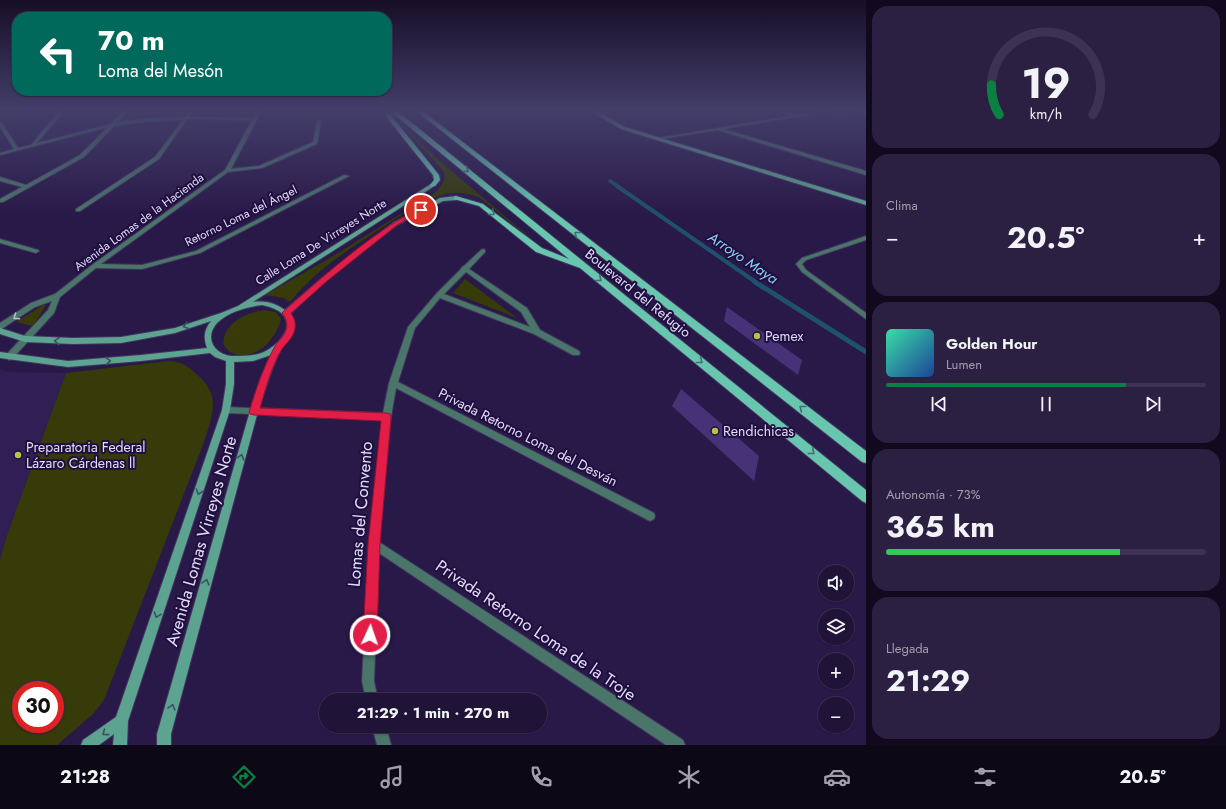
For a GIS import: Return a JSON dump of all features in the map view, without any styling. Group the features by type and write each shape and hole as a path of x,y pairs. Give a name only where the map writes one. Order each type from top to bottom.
{"main road":[{"path":"412,145 436,175 437,180 433,185"},
{"name":"Boulevard del Refugio","path":"435,145 866,497"},
{"name":"Boulevard del Refugio","path":"462,145 866,458"},
{"path":"456,198 481,205 539,250 588,270"}],"street":[{"path":"14,145 17,150"},
{"path":"0,154 37,145"},
{"path":"1,201 82,156 94,145"},
{"path":"78,210 157,158 167,145"},
{"name":"Avenida Lomas de la Hacienda","path":"0,327 33,305 57,296 94,266 227,171 242,145"},
{"path":"227,171 260,167 311,145"},
{"path":"682,145 866,203"},
{"path":"768,145 866,173"},
{"name":"Retorno Loma del Ángel","path":"94,266 142,267 198,252 346,176"},
{"path":"0,179 28,187"},
{"name":"Calle Loma De Virreyes Norte","path":"241,306 433,185"},
{"path":"286,313 324,279 395,224 442,199 456,198"},
{"path":"866,238 804,259 799,264 804,271 866,317"},
{"path":"0,242 36,251"},
{"name":"Lomas del Convento","path":"371,693 368,681 374,544 386,417 393,383 412,327 464,268 483,251"},
{"path":"464,268 524,310 537,332"},
{"path":"439,295 537,332 576,352"},
{"name":"Avenida Lomas de la Hacienda","path":"9,357 51,311 57,296"},
{"path":"0,332 25,339 73,341 121,340 174,330 223,315 241,306 252,304 272,305 286,313 291,320 291,329 287,339 278,347 255,358 230,360 219,356 211,350 208,341 209,332 214,323 223,315"},
{"name":"Avenida Lomas Virreyes Norte","path":"164,745 164,734 254,412 264,380 278,347"},
{"path":"0,355 68,364 211,350"},
{"name":"Avenida Lomas Virreyes Norte","path":"120,745 121,721 226,410 230,384 230,360"},
{"name":"Privada Retorno Loma del Desván","path":"393,383 650,516"},
{"path":"226,410 386,417"},
{"name":"Privada Retorno Loma de la Troje","path":"374,544 678,745"},
{"path":"88,745 121,721"},
{"path":"381,733 384,745"}],"shaded area":[{"name":"Preparatoria Federal Lázaro Cárdenas ll","path":"0,369 9,372 66,373 6,538 0,560"}],"green space":[{"path":"420,145 423,145 442,163 545,250 480,198 461,193 451,193 434,198 387,224 321,270 290,302 284,298 265,295 328,259 436,192 443,183 444,172"},
{"path":"465,279 517,318 453,293"},
{"path":"43,305 46,305 33,326 16,322"},
{"path":"264,310 276,312 281,319 276,332 268,343 259,350 247,355 230,352 225,347 223,341 229,327 242,317"},
{"path":"172,361 186,366 204,381 212,397 213,405 204,442 104,700 93,714 57,745 0,745 0,560 6,538 66,373"}],"building":[{"path":"727,307 802,360 798,375 724,321"},
{"name":"Rendichicas","path":"681,389 759,456 754,481 672,406"}],"waterway":[{"name":"Arroyo Maya","path":"610,181 619,187"},
{"name":"Arroyo Maya","path":"617,186 757,283"},
{"name":"Arroyo Maya","path":"755,282 866,352"}],"place":[{"name":"Pemex","path":"757,336"},
{"name":"Rendichicas","path":"715,431"},
{"name":"Preparatoria Federal Lázaro Cárdenas ll","path":"18,455"}],"route":[{"path":"370,635 374,544 386,417 254,412 264,380 278,347 287,339 291,329 291,320 286,313 324,279 395,224 421,210"}]}
